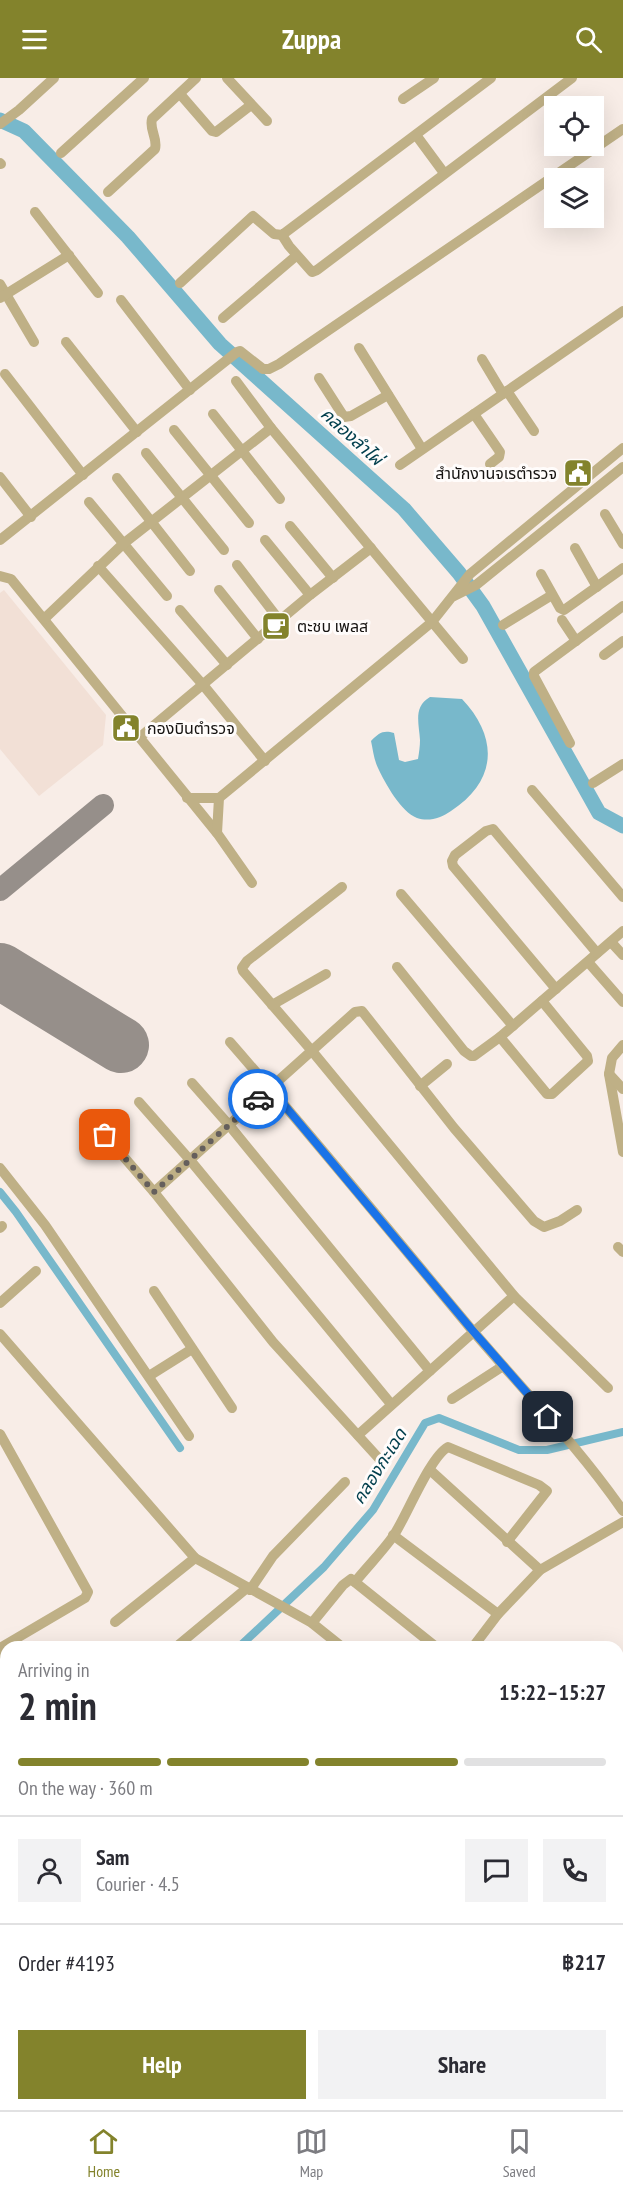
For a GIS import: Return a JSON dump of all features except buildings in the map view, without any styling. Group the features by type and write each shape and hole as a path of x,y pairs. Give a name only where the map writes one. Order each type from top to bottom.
{"street":[{"path":"0,124 54,78"},
{"path":"61,153 144,78"},
{"path":"108,192 154,149 157,142 150,125 152,119 196,78"},
{"path":"226,78 267,121"},
{"path":"403,99 434,78"},
{"path":"180,283 253,216 274,234 282,235 491,78"},
{"path":"282,235 296,256 312,272 317,270 572,78"},
{"path":"180,94 212,131 216,132 251,105"},
{"path":"0,540 237,352 240,351 262,369 269,369 279,364 623,129"},
{"path":"416,135 444,173"},
{"path":"35,212 98,293"},
{"path":"3,296 69,255"},
{"path":"223,318 296,256"},
{"path":"0,284 3,296 34,342"},
{"path":"121,300 190,390"},
{"path":"400,465 623,311"},
{"path":"66,342 137,432"},
{"path":"359,348 422,449"},
{"path":"482,359 534,431"},
{"path":"5,375 83,475"},
{"path":"319,378 344,417 351,416 388,395"},
{"path":"236,381 271,428 463,659"},
{"path":"213,414 280,499"},
{"path":"474,414 500,452 499,457 490,464"},
{"path":"44,619 123,544 271,428"},
{"path":"174,430 249,523"},
{"path":"469,583 623,448"},
{"path":"146,453 224,550"},
{"path":"187,798 219,798 432,622 450,598 623,467"},
{"path":"0,477 31,517"},
{"path":"117,478 190,571"},
{"path":"89,502 167,596"},
{"path":"605,514 623,544"},
{"path":"290,526 333,578"},
{"path":"265,540 310,595"},
{"path":"140,737 204,686 310,595 371,548"},
{"path":"575,548 597,587"},
{"path":"98,566 204,686 265,761"},
{"path":"237,566 280,621"},
{"path":"541,574 560,608 564,610 623,568"},
{"path":"0,576 11,579 44,619 217,833 252,883"},
{"path":"219,590 258,639"},
{"path":"503,625 552,595"},
{"path":"570,742 534,676 534,672 623,606"},
{"path":"180,610 227,664"},
{"path":"562,620 576,641"},
{"path":"604,655 623,641"},
{"path":"593,783 623,764"},
{"path":"532,790 623,897"},
{"path":"217,833 219,798"},
{"path":"556,989 453,866 452,861 455,855 486,831 493,829 597,952"},
{"path":"342,887 243,965 243,971 514,1296 608,1388"},
{"path":"401,894 513,1026"},
{"path":"397,967 468,1054 474,1056 500,1037 623,931"},
{"path":"611,942 623,956"},
{"path":"588,962 623,1002"},
{"path":"272,1005 326,974"},
{"path":"500,1037 547,1094 552,1094 588,1061 587,1056 542,1001"},
{"path":"154,1192 355,1012 362,1011 454,1128 539,1225 550,1225 578,1210"},
{"path":"230,1042 473,1331 563,1432 623,1511"},
{"path":"623,1045 612,1058 609,1074 623,1152"},
{"path":"420,1086 447,1064"},
{"path":"609,1074 623,1089"},
{"path":"192,1083 430,1371"},
{"path":"138,1102 190,1160 391,1404"},
{"path":"105,1135 154,1192 273,1342 383,1463"},
{"path":"0,1168 45,1225 189,1436"},
{"path":"0,1303 36,1271"},
{"path":"154,1292 232,1408"},
{"path":"358,1435 514,1296"},
{"path":"0,1334 195,1558 248,1589 290,1609 334,1641"},
{"path":"149,1376 192,1349"},
{"path":"452,1399 503,1366"},
{"path":"0,1434 88,1592 85,1598 15,1641"},
{"path":"355,1582 393,1535 444,1450 451,1447 539,1485 547,1491 507,1542"},
{"path":"430,1470 540,1570"},
{"path":"183,1641 248,1589 273,1556 345,1482"},
{"path":"478,1641 498,1614 540,1570 623,1522"},
{"path":"393,1535 498,1614"},
{"path":"116,1622 195,1558"},
{"path":"312,1623 343,1585 351,1579 429,1641"}],"shaded area":[{"path":"4,590 106,715 103,745 39,796 0,749 0,593"}],"water":[{"path":"430,697 462,699 482,729 487,744 488,758 484,773 466,799 443,816 426,820 411,815 394,796 377,765 371,741 381,733 394,733 399,760 405,762 418,759 419,711"}],"waterway":[{"name":"คลองลำไผ่","path":"0,120 24,131 128,237 220,344 404,509 459,573 483,606 599,813 623,826"},
{"path":"0,1192 180,1448"},
{"name":"คลองกะเฉด","path":"245,1641 324,1567 373,1510 425,1423 439,1418 519,1450 547,1450 623,1432"}],"taxiway":[{"path":"0,890 103,805"}],"runway":[{"path":"0,971 121,1045"}],"way so far":[{"path":"105,1135 154,1192 258,1099"}],"place":[{"name":"สำนักงานจเรตำรวจ","path":"578,473"},
{"name":"ตะชบ เพลส","path":"276,626"},
{"name":"กองบินตำรวจ","path":"126,728"}],"route":[{"path":"258,1099 270,1088 532,1401 548,1417"}]}
